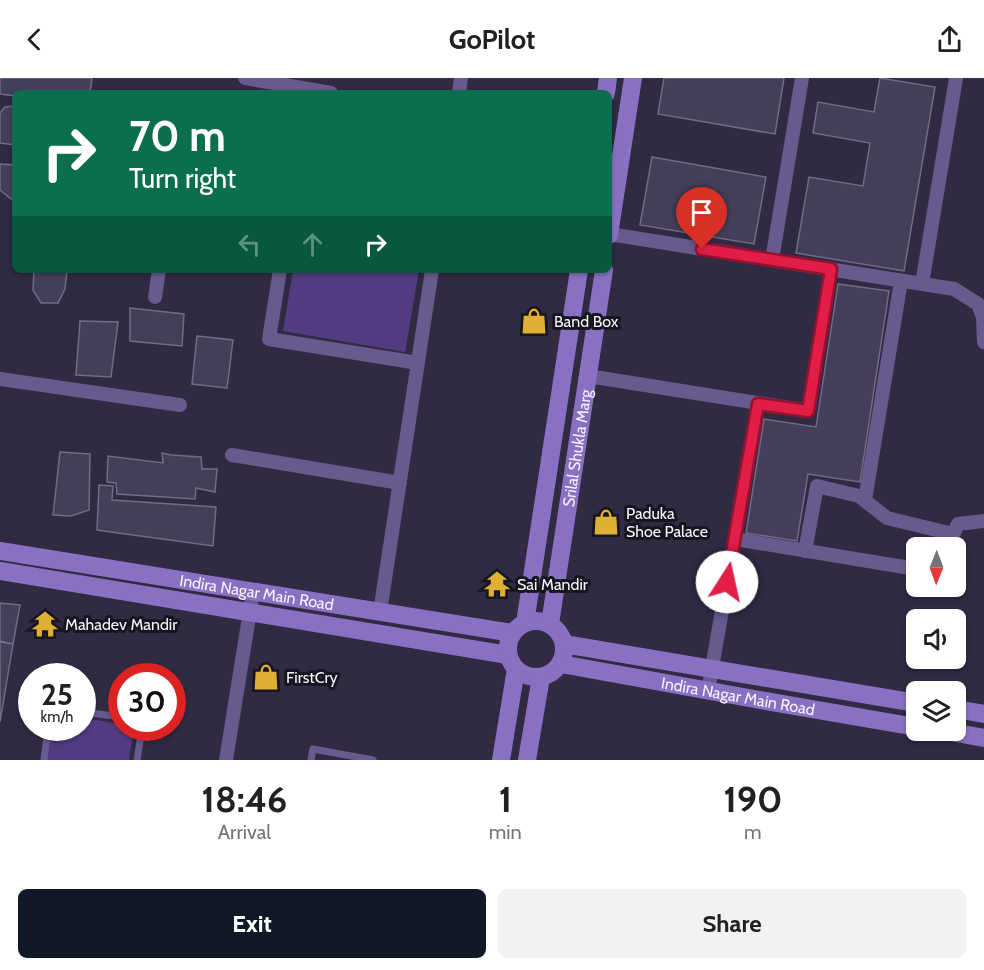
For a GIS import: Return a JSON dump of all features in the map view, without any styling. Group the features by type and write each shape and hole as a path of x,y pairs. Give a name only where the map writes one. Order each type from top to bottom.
{"street":[{"path":"245,78 314,90"},
{"path":"612,214 633,78"},
{"path":"772,260 802,78"},
{"path":"922,284 956,78"},
{"path":"612,234 954,289 978,304 983,317 984,342"},
{"path":"588,376 808,411 831,269"},
{"path":"155,297 159,273"},
{"path":"280,273 269,339 418,363"},
{"path":"380,612 432,273"},
{"name":"Srilal Shukla Marg","path":"519,628 578,273"},
{"name":"Srilal Shukla Marg","path":"550,624 604,273"},
{"path":"864,501 901,281"},
{"path":"0,379 180,405"},
{"path":"708,691 758,404"},
{"path":"232,455 399,483"},
{"path":"805,551 817,486 859,496 887,518 953,534"},
{"path":"952,537 958,524 984,521"},
{"path":"735,540 906,567"},
{"name":"Indira Nagar Main Road","path":"0,551 380,612 519,628"},
{"name":"Indira Nagar Main Road","path":"0,571 250,612 512,662"},
{"path":"226,760 253,592"},
{"path":"538,621 550,624 560,633 564,644 564,655 561,664 552,673 541,677 531,677 520,673 512,662 507,646 519,628 538,621"},
{"name":"Indira Nagar Main Road","path":"564,644 906,701"},
{"path":"501,760 512,662"},
{"name":"Indira Nagar Main Road","path":"561,664 906,725"},
{"path":"527,760 541,677"},
{"path":"966,711 984,714"},
{"path":"966,735 984,738"}],"lane":[{"path":"44,760 46,741"},
{"path":"137,760 140,741"},
{"path":"311,760 313,749 373,760"}],"shaded area":[{"path":"293,273 418,273 405,352 283,331"},
{"path":"96,720 108,722 108,741 132,741 129,760 44,760 48,741 96,741"}],"building":[{"path":"0,78 92,78 90,90 12,90 12,96 0,94"},
{"path":"664,78 784,78 775,134 658,114"},
{"path":"880,78 935,87 904,271 796,253 809,177 863,186 870,143 813,133 818,102 874,112"},
{"path":"12,106 12,145 0,143 0,113 5,107"},
{"path":"652,157 766,177 754,244 640,225"},
{"path":"0,164 12,165 12,200 0,190"},
{"path":"34,273 67,273 65,289 58,303 41,303 33,290"},
{"path":"838,284 889,291 860,482 808,474 797,541 746,533 764,419 816,427"},
{"path":"130,308 184,314 182,346 130,341"},
{"path":"80,321 118,322 111,377 76,375"},
{"path":"197,336 233,340 227,388 192,384"},
{"path":"60,452 90,454 89,510 71,516 53,515"},
{"path":"162,453 201,457 202,469 217,469 215,492 196,488 195,499 117,494 116,483 107,482 108,456 163,463"},
{"path":"99,485 113,486 112,500 216,507 213,546 97,530"},
{"path":"0,603 20,605 13,644 0,641"},
{"path":"0,642 13,644 0,722"}],"place":[{"name":"Band Box","path":"534,321"},
{"name":"Paduka Shoe Palace","path":"606,522"},
{"name":"Sai Mandir","path":"497,584"},
{"name":"Mahadev Mandir","path":"45,624"},
{"name":"FirstCry","path":"266,677"}],"route":[{"path":"702,249 831,269 808,411 758,404 727,582"}]}
